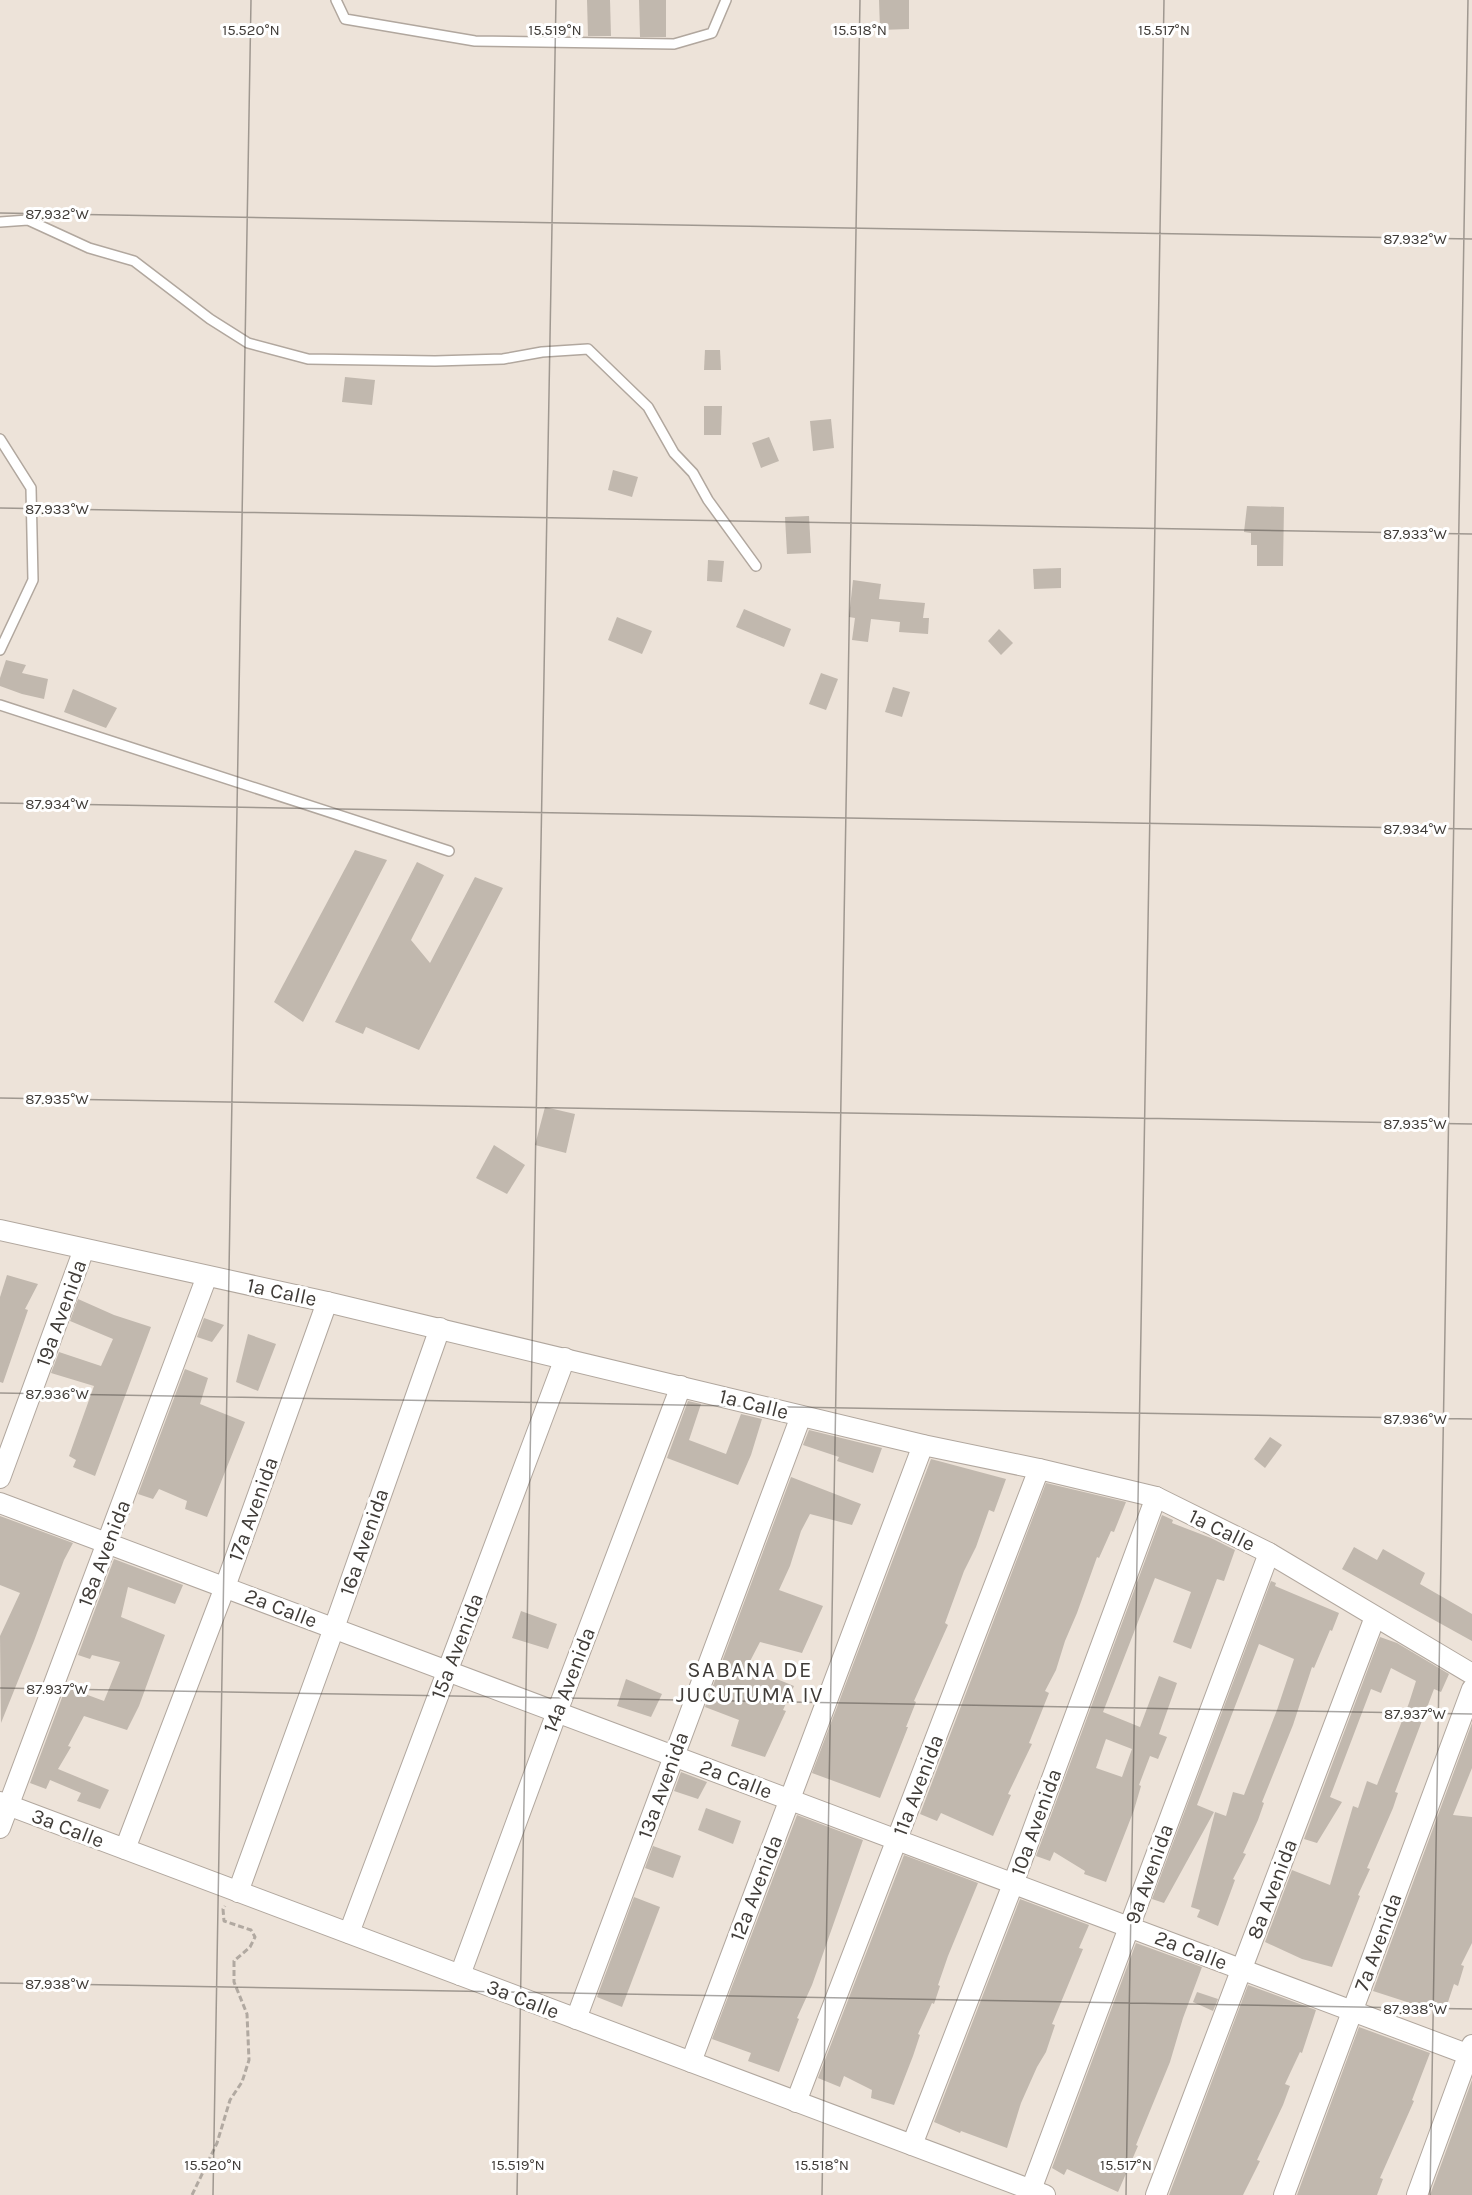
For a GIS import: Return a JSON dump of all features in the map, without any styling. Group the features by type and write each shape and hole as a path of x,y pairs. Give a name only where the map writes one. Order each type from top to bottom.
{"street":[{"name":"1a Calle","path":"0,1230 440,1328 923,1445 1039,1469 1156,1497 1269,1553 1472,1674"},
{"name":"19a Avenida","path":"0,1478 84,1249"},
{"name":"18a Avenida","path":"0,1828 4,1804 108,1543 207,1276"},
{"name":"17a Avenida","path":"125,1849 225,1587 327,1302"},
{"name":"16a Avenida","path":"238,1892 440,1328"},
{"name":"15a Avenida","path":"349,1933 565,1358"},
{"name":"14a Avenida","path":"460,1975 681,1386"},
{"name":"13a Avenida","path":"576,2019 801,1416"},
{"name":"12a Avenida","path":"691,2062 923,1445"},
{"name":"11a Avenida","path":"796,2102 1039,1469"},
{"name":"10a Avenida","path":"912,2145 1013,1884 1156,1497"},
{"name":"2a Calle","path":"0,1503 1241,1970 1471,2052"},
{"name":"9a Avenida","path":"1035,2193 1129,1927 1269,1553"},
{"name":"8a Avenida","path":"1156,2195 1375,1617"},
{"name":"7a Avenida","path":"1284,2195 1472,1689"},
{"name":"3a Calle","path":"4,1804 1035,2193"},
{"path":"1417,2195 1471,2052"}],"lane":[{"path":"336,0 345,20 475,41 674,44 712,33 726,0"},
{"path":"0,222 28,220 88,248 134,261 210,319 248,343 308,359 503,359 542,352 588,349 648,407 674,453 693,473 708,500 756,566"},
{"path":"0,439 31,488 33,580 0,650"},
{"path":"0,705 449,851"}],"path":[{"path":"192,2195 217,2142 230,2100 242,2082 249,2060 247,2014 234,1982 234,1961 250,1947 255,1937 250,1930 224,1921 223,1909 238,1892"}],"building":[{"path":"587,0 610,0 611,36 588,36"},
{"path":"639,0 666,0 666,37 640,37"},
{"path":"879,0 909,0 909,29 880,30"},
{"path":"705,350 720,350 721,370 704,370"},
{"path":"345,377 375,380 372,405 342,402"},
{"path":"704,406 722,406 721,435 704,435"},
{"path":"831,419 834,448 813,451 810,421"},
{"path":"769,437 779,461 761,468 752,443"},
{"path":"613,470 638,477 632,497 608,490"},
{"path":"1247,506 1284,507 1283,566 1257,566 1257,545 1251,545 1251,533 1244,532"},
{"path":"809,516 811,553 787,554 785,517"},
{"path":"708,560 724,561 722,582 707,581"},
{"path":"1061,568 1061,588 1034,589 1033,569"},
{"path":"853,580 881,584 879,599 925,603 923,618 929,618 928,634 899,632 900,622 871,619 868,642 852,640 855,618 849,617"},
{"path":"744,609 791,629 784,647 736,627"},
{"path":"617,617 652,631 642,654 608,640"},
{"path":"999,629 1013,643 1001,655 988,641"},
{"path":"6,660 26,665 22,673 48,679 44,699 0,686"},
{"path":"821,673 838,679 826,710 809,704"},
{"path":"893,687 910,692 902,717 885,712"},
{"path":"73,689 117,708 106,728 64,712"},
{"path":"355,850 387,860 303,1022 274,1002"},
{"path":"417,862 444,875 411,940 430,963 475,877 503,888 419,1050 366,1027 363,1034 335,1022"},
{"path":"545,1107 575,1114 566,1153 535,1145"},
{"path":"494,1145 525,1165 507,1194 476,1178"},
{"path":"7,1275 38,1284 25,1309 28,1310 3,1383 0,1382 0,1297"},
{"path":"78,1299 114,1315 151,1327 95,1476 73,1467 76,1460 69,1456 94,1386 51,1373 59,1352 101,1366 113,1339 70,1321"},
{"path":"204,1318 224,1325 212,1342 197,1337"},
{"path":"248,1334 276,1344 258,1391 236,1382"},
{"path":"185,1369 208,1378 200,1404 245,1422 207,1517 185,1509 187,1501 159,1489 153,1499 138,1494"},
{"path":"688,1401 701,1404 689,1440 726,1454 741,1414 762,1419 751,1455 738,1485 667,1458"},
{"path":"809,1430 882,1448 873,1473 837,1461 839,1457 803,1445"},
{"path":"1270,1437 1282,1445 1265,1468 1254,1459"},
{"path":"931,1459 1006,1479 994,1512 989,1510 976,1547 964,1571 945,1623 948,1625 914,1701 916,1702 906,1727 908,1727 880,1798 812,1773"},
{"path":"791,1477 861,1504 852,1525 810,1514 801,1531 790,1566 779,1590 823,1606 802,1653 760,1642 747,1667 794,1686 783,1710 786,1711 765,1757 731,1746 739,1720 705,1707"},
{"path":"1046,1483 1126,1502 1114,1532 1111,1531 1099,1558 1097,1557 1056,1670 1045,1691 1049,1693 1029,1743 1032,1744 1008,1794 1011,1795 993,1836 941,1813 937,1821 920,1814"},
{"path":"1162,1515 1173,1520 1172,1523 1235,1550 1224,1581 1217,1579 1191,1649 1173,1642 1191,1592 1155,1578 1103,1712 1140,1727 1159,1676 1177,1683 1159,1734 1167,1737 1158,1759 1150,1756 1139,1785 1141,1786 1134,1810 1106,1882 1084,1874 1085,1871 1054,1852 1050,1861 1036,1856","holes":["1106,1739 1132,1749 1122,1777 1096,1768"]},
{"path":"0,1516 73,1543 64,1560 1,1723 0,1636 20,1593 0,1585"},
{"path":"1354,1547 1377,1560 1383,1549 1425,1573 1420,1584 1472,1614 1472,1641 1342,1569"},
{"path":"114,1559 183,1585 175,1604 128,1587 121,1617 165,1635 139,1706 127,1730 84,1716 68,1746 71,1747 58,1769 109,1790 100,1809 77,1801 81,1793 50,1780 46,1789 30,1783 66,1687 104,1701 120,1662 92,1655 90,1659 78,1655"},
{"path":"1271,1581 1276,1583 1275,1586 1339,1613 1314,1668 1312,1667 1293,1725 1262,1802 1264,1803 1258,1820 1243,1853 1246,1854 1233,1879 1235,1880 1218,1926 1197,1917 1200,1910 1191,1907 1215,1812 1226,1816 1233,1792 1244,1795 1294,1659 1259,1644 1197,1805 1214,1812 1164,1903 1152,1899"},
{"path":"521,1611 557,1624 548,1649 512,1638"},
{"path":"1380,1637 1397,1643 1449,1674 1441,1692 1434,1689 1395,1792 1398,1793 1393,1808 1367,1868 1370,1869 1332,1967 1302,1959 1265,1942 1292,1870 1330,1885 1353,1806 1358,1808 1367,1781 1377,1785 1409,1703 1416,1681 1391,1668 1381,1693 1371,1689 1330,1797 1342,1802 1317,1843 1304,1839"},
{"path":"626,1679 662,1694 651,1717 617,1706"},
{"path":"1472,1723 1472,1768 1453,1815 1472,1817 1472,1943 1461,1965 1464,1966 1458,1986 1454,1984 1444,2014 1373,1991"},
{"path":"681,1772 707,1782 698,1799 674,1791"},
{"path":"706,1808 741,1821 733,1844 698,1830"},
{"path":"797,1815 863,1840 779,2072 748,2061 751,2053 712,2039"},
{"path":"653,1846 681,1856 673,1878 645,1868"},
{"path":"904,1855 978,1883 948,1956 934,2004 932,2003 918,2034 920,2035 913,2056 894,2105 871,2098 872,2090 844,2076 840,2087 818,2078"},
{"path":"634,1897 660,1907 622,2007 597,1997"},
{"path":"1020,1899 1089,1925 1079,1948 1083,1949 1052,2024 1055,2025 1046,2052 1021,2103 1007,2148 934,2122"},
{"path":"1136,1943 1202,1967 1170,2062 1118,2192 1067,2169 1064,2175 1052,2168"},
{"path":"1248,1985 1316,2010 1302,2053 1300,2052 1285,2084 1290,2086 1283,2105 1243,2195 1169,2195"},
{"path":"1197,1992 1218,1999 1213,2011 1193,2002"},
{"path":"1359,2027 1430,2053 1412,2100 1414,2101 1380,2178 1383,2179 1377,2195 1297,2195"},
{"path":"1472,2080 1472,2195 1430,2195"}],"district":[{"name":"SABANA DE JUCUTUMA IV","path":"750,1682"}]}
